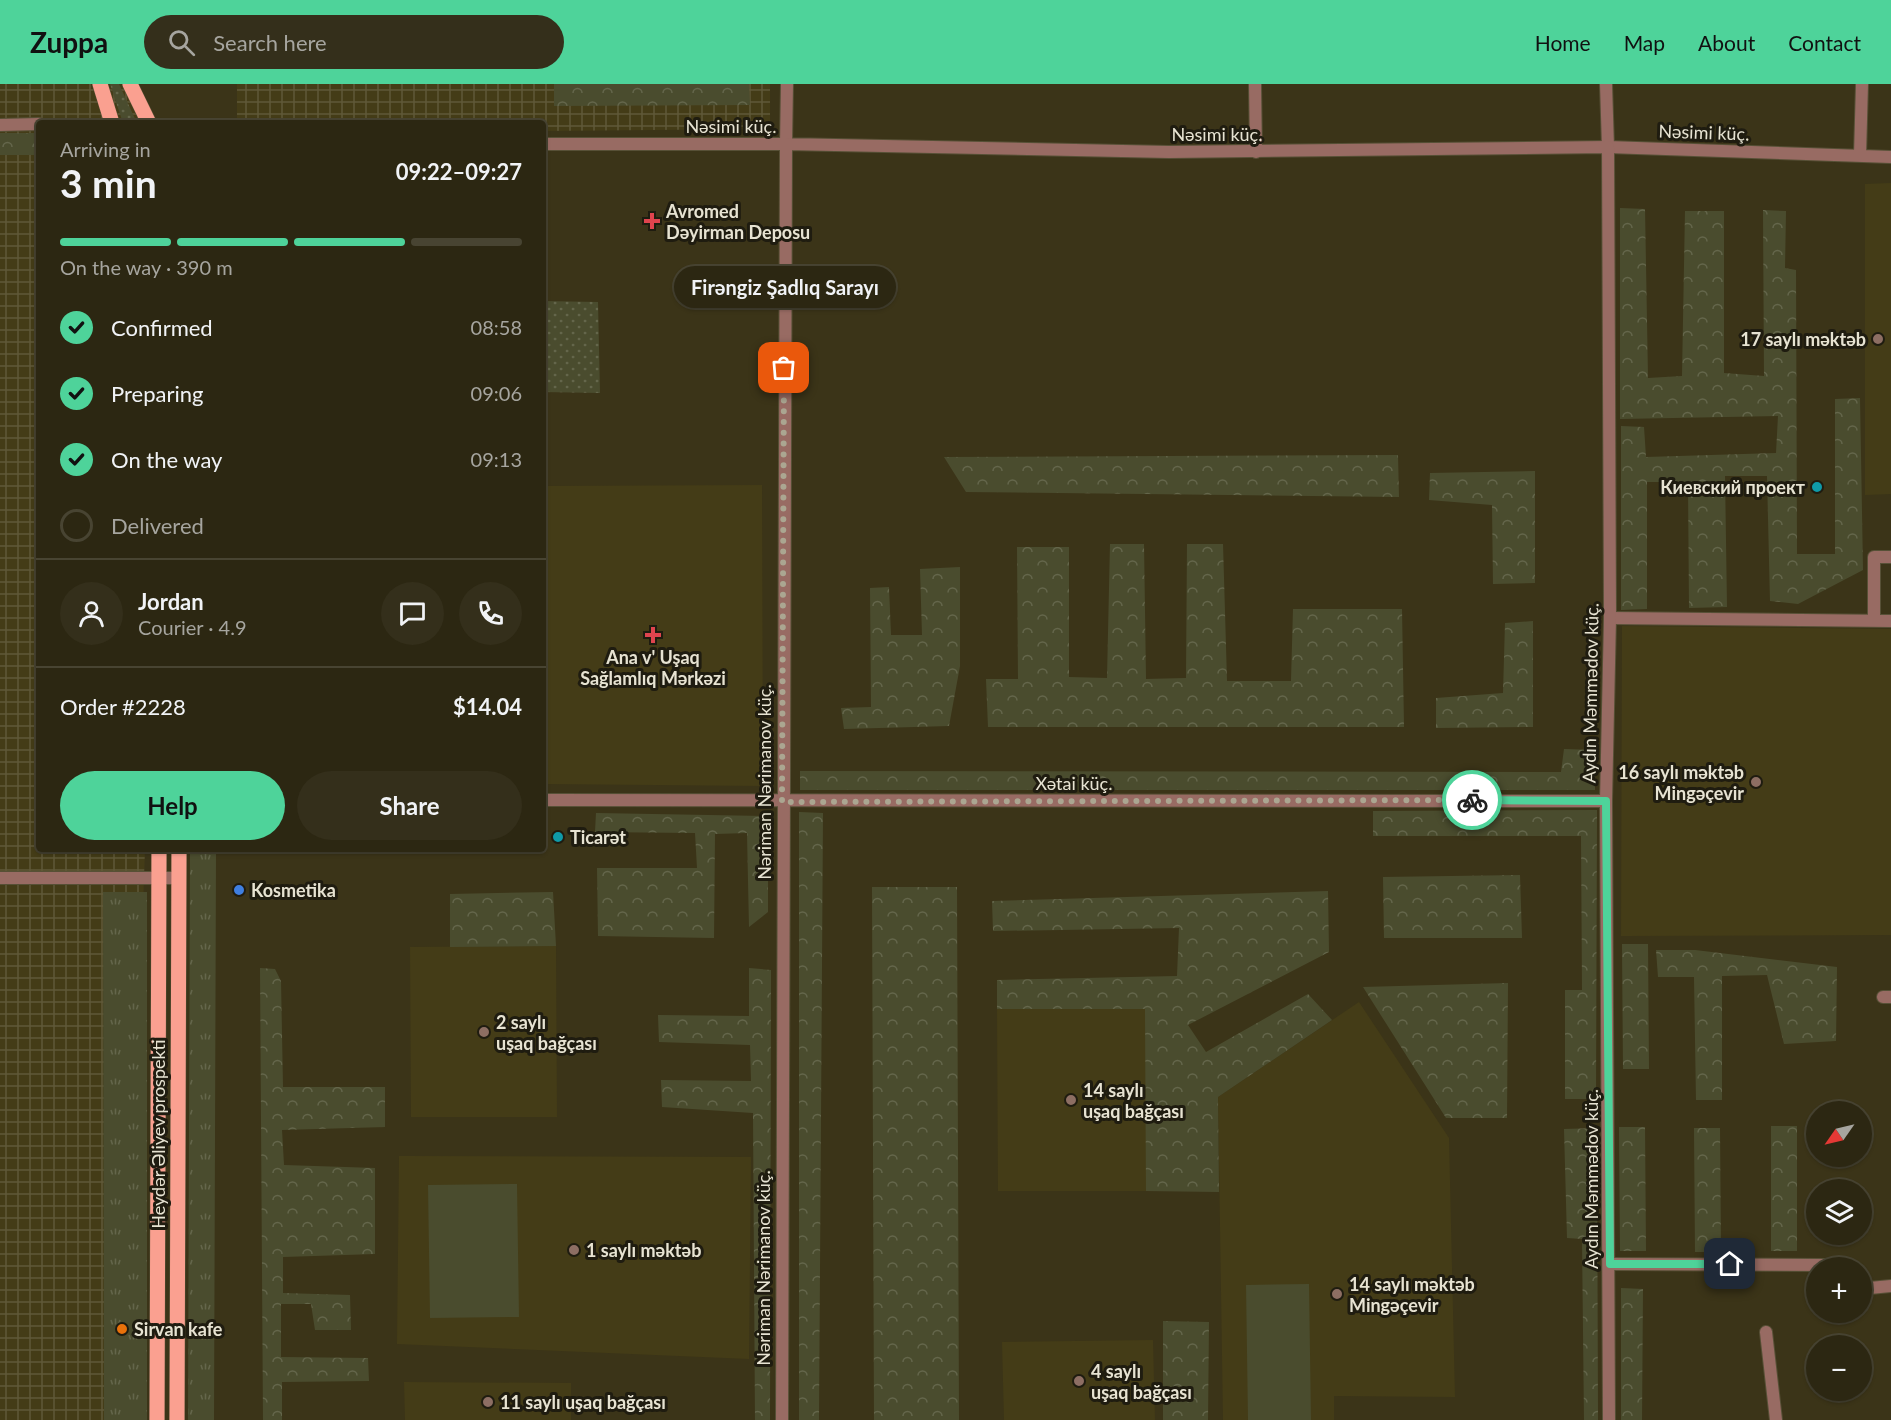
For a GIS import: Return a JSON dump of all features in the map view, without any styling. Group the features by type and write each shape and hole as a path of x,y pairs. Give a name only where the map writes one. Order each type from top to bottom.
{"main road":[{"path":"100,84 111,120"},
{"path":"130,84 148,120"},
{"name":"Heydər Əliyev prospekti","path":"157,1420 159,852"},
{"name":"Heydər Əliyev prospekti","path":"177,1420 179,852"}],"street":[{"name":"Nəriman Nərimanov küç.","path":"782,1420 782,802 786,84"},
{"path":"1255,84 1256,152"},
{"name":"Aydın Məmmədov küç.","path":"1606,84 1610,618 1606,801 1610,1420"},
{"path":"1860,156 1862,84"},
{"path":"0,125 36,124"},
{"name":"Nəsimi küç.","path":"546,144 786,144 1256,152 1608,147 1891,157"},
{"path":"1874,620 1874,557 1891,557"},
{"path":"1610,618 1891,621"},
{"name":"Xətai küç.","path":"546,800 1606,801"},
{"path":"0,878 178,878"},
{"path":"1610,1264 1806,1264"},
{"path":"1872,1288 1891,1286"},
{"path":"1766,1332 1776,1420"}],"shaded area":[{"path":"0,84 133,84 146,120 36,120 36,852 145,852 125,1420 0,1420"},
{"path":"237,84 770,84 770,129 546,131 546,120 237,120"},
{"name":"17 saylı məktəb","path":"1891,183 1891,494 1865,495 1865,184"},
{"name":"Ana v' Uşaq Sağlamlıq Mərkəzi","path":"762,485 763,786 546,784 546,486"},
{"name":"16 saylı məktəb Mingəçevir","path":"1622,626 1891,629 1891,935 1621,936"},
{"name":"2 saylı uşaq bağçası","path":"556,946 557,1117 411,1117 410,947"},
{"name":"14 saylı məktəb Mingəçevir","path":"1359,1002 1449,1138 1455,1397 1334,1396 1334,1420 1223,1420 1218,1097"},
{"name":"14 saylı uşaq bağçası","path":"1146,1008 1146,1191 998,1191 997,1009"},
{"name":"1 saylı məktəb","path":"399,1156 751,1157 749,1359 397,1344"},
{"name":"4 saylı uşaq bağçası","path":"1153,1340 1155,1420 1004,1420 1002,1342"},
{"name":"11 saylı uşaq bağçası","path":"404,1382 571,1383 571,1420 405,1420"}],"green space":[{"path":"110,84 119,84 136,120 122,120"},
{"path":"554,84 749,84 750,105 554,106"},
{"path":"0,133 36,133 36,155 0,155"},
{"path":"1620,208 1645,209 1648,378 1682,376 1685,211 1724,211 1724,373 1764,376 1763,210 1786,211 1785,268 1796,270 1797,554 1835,554 1835,399 1860,398 1863,570 1798,604 1770,601 1767,476 1725,476 1727,607 1689,608 1688,482 1647,482 1647,609 1621,610 1621,426 1644,427 1646,457 1776,453 1778,416 1620,419"},
{"path":"546,301 598,302 600,393 546,392"},
{"path":"1398,455 1399,497 966,492 944,457"},
{"path":"1535,471 1535,583 1493,584 1492,505 1429,500 1430,473"},
{"path":"1110,544 1144,544 1146,679 1186,678 1187,544 1223,544 1227,681 1291,681 1293,609 1402,609 1404,727 988,727 986,679 1018,679 1017,547 1069,547 1069,677 1107,678"},
{"path":"960,567 960,666 949,726 844,729 841,708 871,707 870,588 889,587 891,635 922,635 920,569"},
{"path":"1533,621 1533,727 1436,728 1436,698 1503,693 1505,623"},
{"path":"1564,749 1595,750 1595,790 800,790 800,771 1561,772"},
{"path":"1597,810 1596,1099 1565,1099 1565,990 1582,990 1581,836 1373,836 1373,811"},
{"path":"799,812 823,813 819,1420 799,1420"},
{"path":"596,813 768,816 768,912 749,927 747,833 715,834 714,938 598,936 597,868 697,868 695,833 595,832"},
{"path":"190,852 216,852 214,1420 188,1420"},
{"path":"1520,875 1522,938 1384,938 1383,877"},
{"path":"872,887 957,887 959,1420 874,1420"},
{"path":"1328,891 1329,952 1188,1025 1206,1052 1308,994 1332,1020 1218,1097 1219,1192 1146,1191 1145,1009 997,1009 997,980 1177,976 1179,928 993,931 992,901"},
{"path":"103,892 147,892 147,1420 104,1420"},
{"path":"553,892 556,946 450,947 450,894"},
{"path":"1622,944 1648,944 1649,1069 1623,1069"},
{"path":"1656,950 1695,950 1837,967 1836,1041 1784,1044 1767,975 1722,976 1722,1100 1696,1100 1694,977 1658,977"},
{"path":"260,968 275,969 281,981 283,1087 385,1087 385,1127 282,1130 284,1165 375,1168 375,1254 283,1257 283,1293 350,1295 351,1330 315,1330 311,1304 281,1304 281,1357 368,1358 369,1381 282,1382 282,1420 263,1420"},
{"path":"749,968 771,970 770,1420 755,1420 753,1113 662,1107 661,1080 751,1081 750,1045 659,1042 658,1015 749,1016"},
{"path":"1508,983 1507,1118 1446,1118 1363,987"},
{"path":"1771,1126 1797,1126 1797,1251 1771,1251"},
{"path":"1619,1127 1645,1127 1646,1251 1620,1251"},
{"path":"1597,1128 1598,1420 1584,1420 1582,1239 1567,1238 1564,1129"},
{"path":"1694,1128 1720,1128 1721,1252 1695,1252"},
{"path":"517,1184 519,1317 430,1318 428,1185"},
{"path":"1309,1284 1311,1420 1248,1420 1246,1285"},
{"path":"1621,1288 1643,1289 1642,1420 1621,1420"},
{"path":"1163,1321 1209,1322 1208,1420 1163,1420"}],"way so far":[{"path":"784,368 782,802 1472,800"}],"place":[{"name":"Avromed Dəyirman Deposu","path":"652,221"},
{"name":"17 saylı məktəb","path":"1878,339"},
{"name":"Firəngiz Şadlıq Sarayı","path":"784,368"},
{"name":"Киевский проект","path":"1817,487"},
{"name":"Ana v' Uşaq Sağlamlıq Mərkəzi","path":"653,635"},
{"name":"16 saylı məktəb Mingəçevir","path":"1756,782"},
{"name":"Ticarət","path":"558,837"},
{"name":"Kosmetika","path":"239,890"},
{"name":"2 saylı uşaq bağçası","path":"484,1032"},
{"name":"14 saylı uşaq bağçası","path":"1071,1100"},
{"name":"1 saylı məktəb","path":"574,1250"},
{"name":"14 saylı məktəb Mingəçevir","path":"1337,1294"},
{"name":"Sirvan kafe","path":"122,1329"},
{"name":"4 saylı uşaq bağçası","path":"1079,1381"},
{"name":"11 saylı uşaq bağçası","path":"488,1402"}],"route":[{"path":"1472,800 1606,801 1610,1264 1730,1264"}]}
